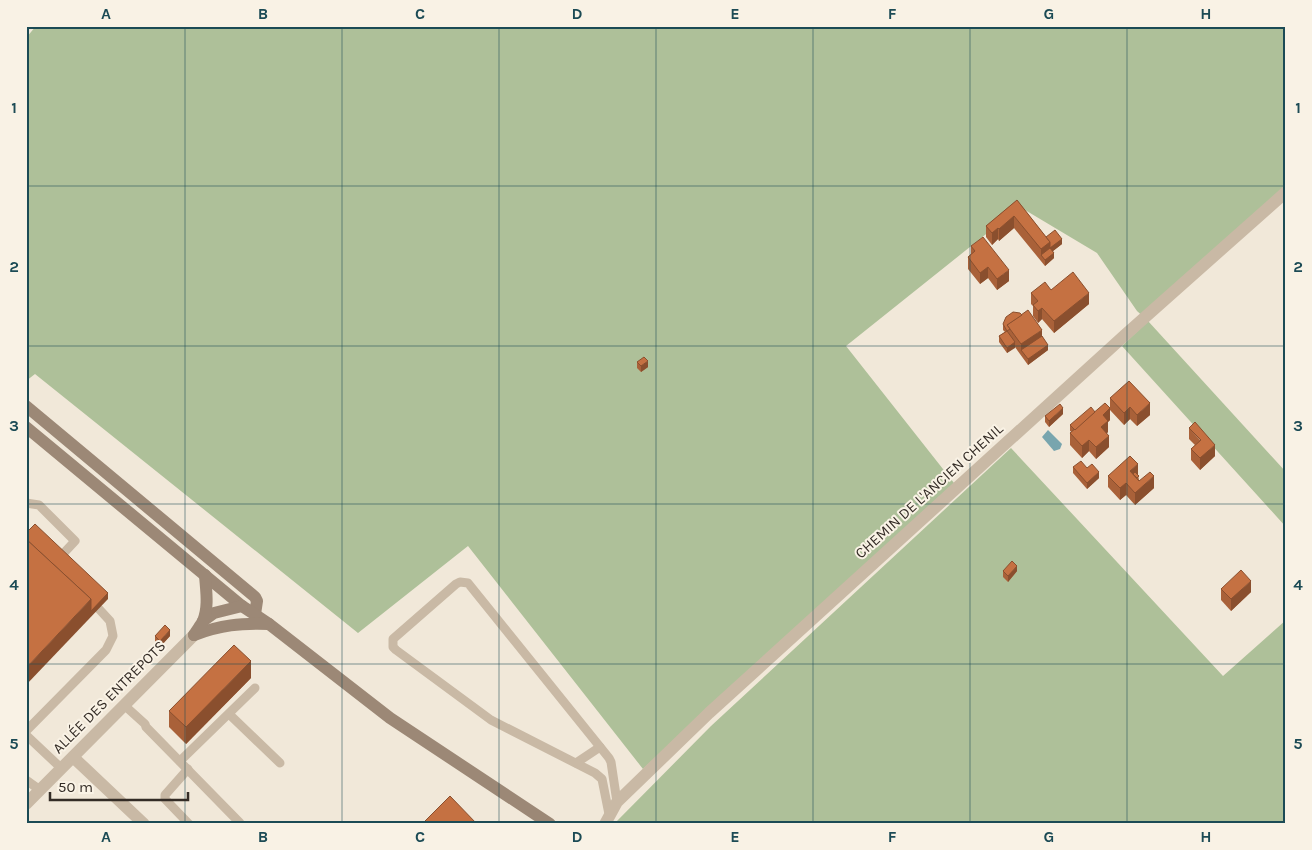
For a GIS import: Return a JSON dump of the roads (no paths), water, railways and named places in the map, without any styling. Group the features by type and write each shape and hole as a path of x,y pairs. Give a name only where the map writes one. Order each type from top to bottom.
{"street":[{"name":"CHEMIN DE L'ANCIEN CHENIL","path":"607,819 617,802 709,714 1125,335 1286,192"},
{"path":"26,406 255,597 257,601 254,614"},
{"path":"26,427 242,606 269,624 390,718 550,824"},
{"path":"203,621 207,598 205,575"},
{"path":"194,634 203,621 219,611 242,606"},
{"path":"194,634 238,623 269,624"},
{"name":"ALLÉE DES ENTREPOTS","path":"26,804 194,634"},
{"path":"73,756 144,824"}],"lane":[{"path":"26,503 39,505 75,541 62,555"},
{"path":"607,819 602,779 595,773 492,720 396,650 393,647 393,639 456,584 460,582 468,583 611,762 617,802"},
{"path":"26,732 106,650 113,636 110,622 99,609"},
{"path":"180,761 255,688"},
{"path":"124,705 146,724 240,823"},
{"path":"229,714 280,763"},
{"path":"26,735 62,768"},
{"path":"576,764 600,747"},
{"path":"188,769 165,795 165,800 189,824"},
{"path":"26,780 40,790"}],"water":[{"path":"1048,430 1062,444 1060,449 1054,451 1042,437"}]}
